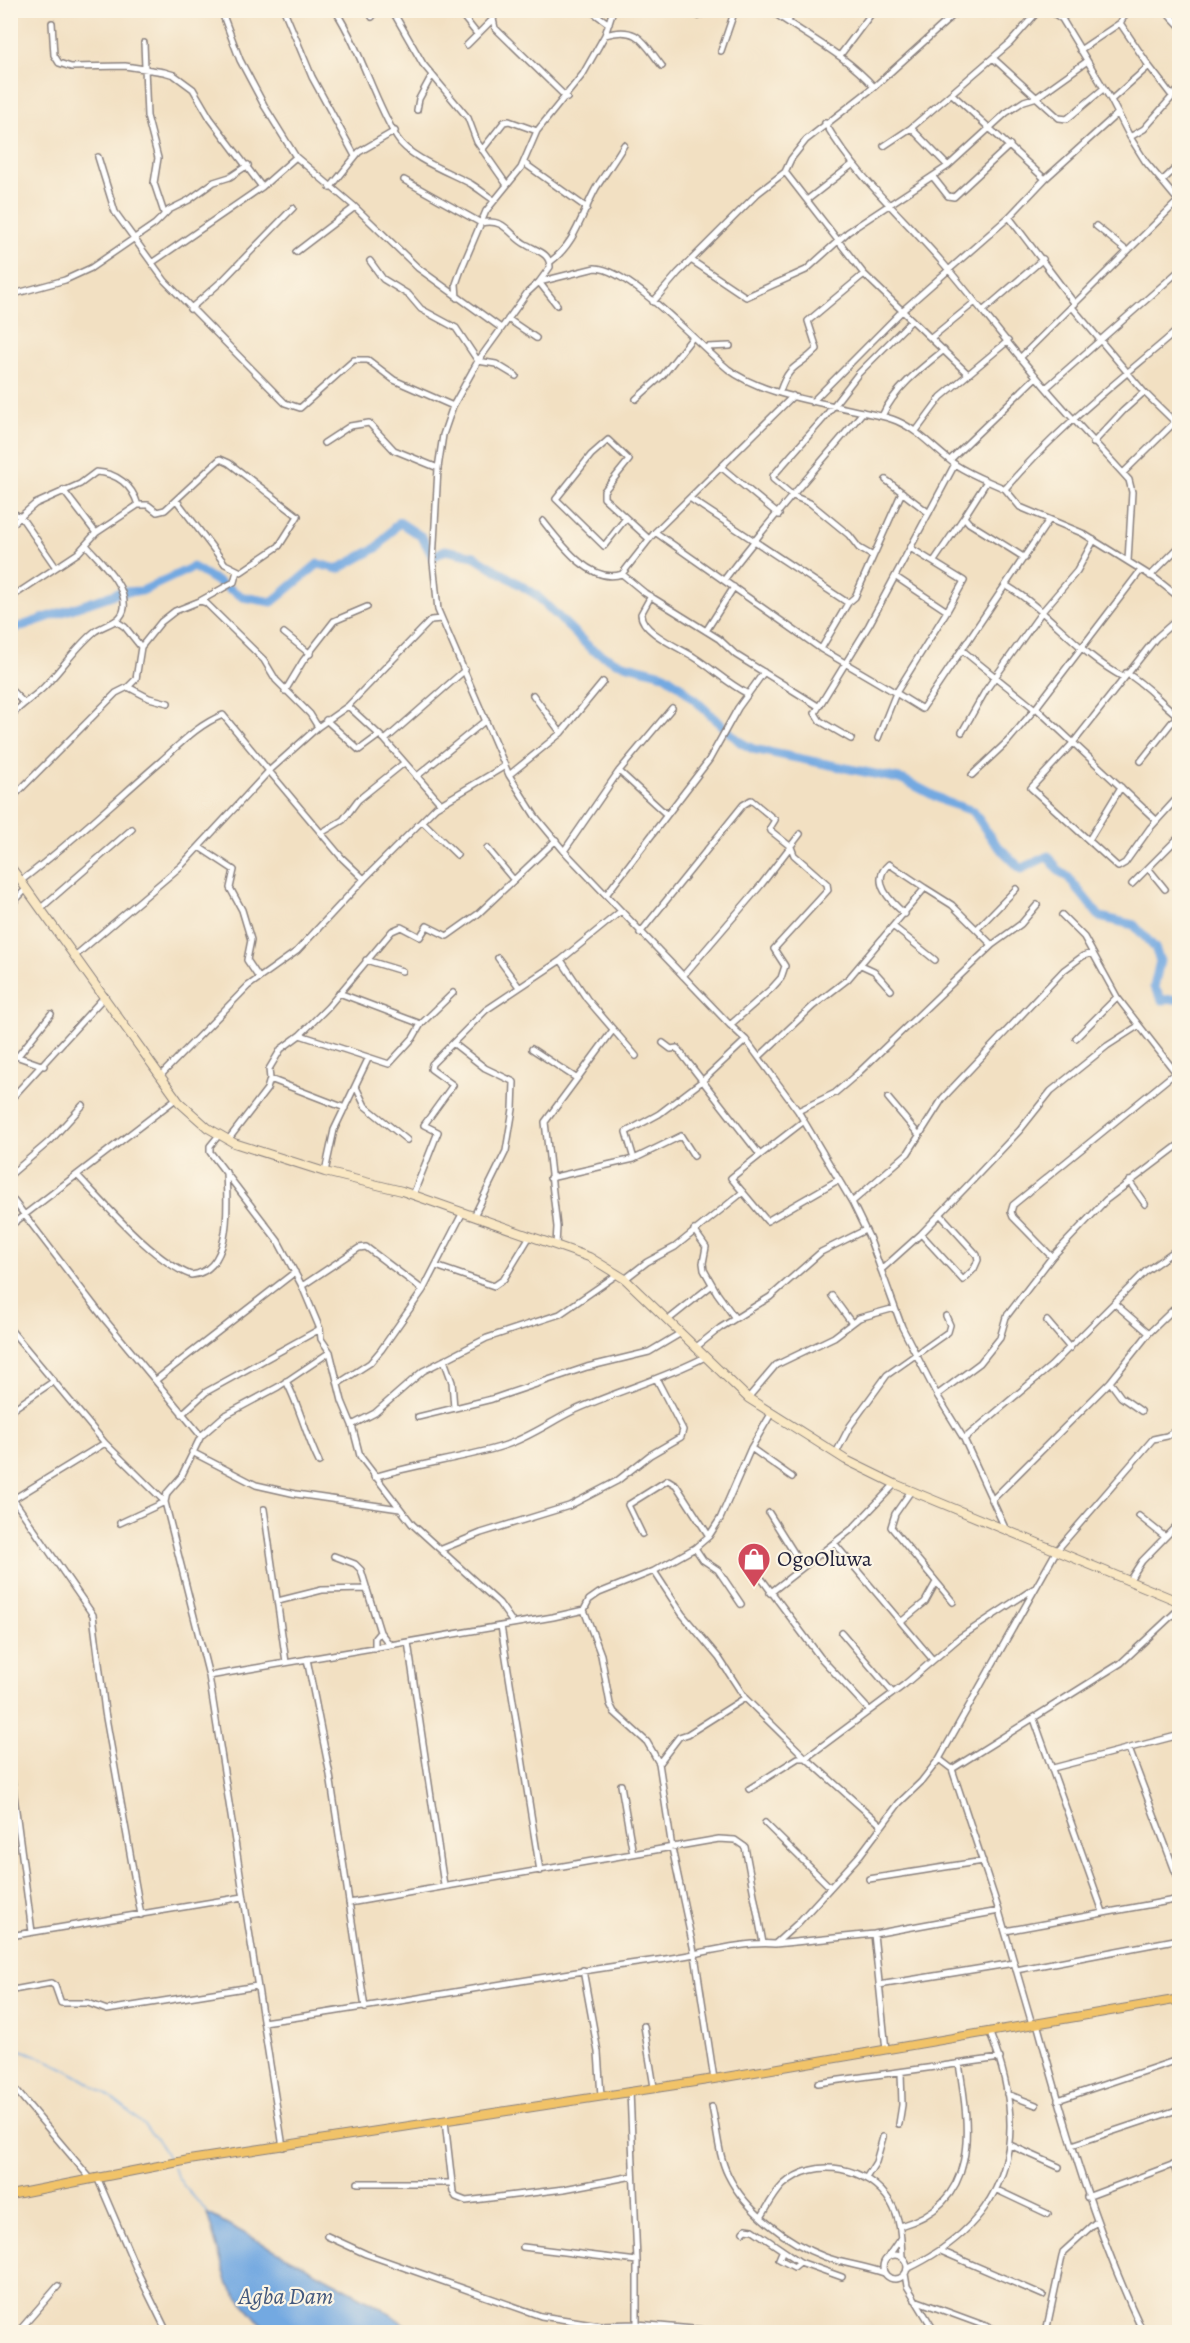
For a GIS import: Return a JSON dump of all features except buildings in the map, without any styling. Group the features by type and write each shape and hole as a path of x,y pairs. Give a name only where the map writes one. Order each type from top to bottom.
{"main road":[{"path":"10,2195 158,2165 714,2079 1179,1999"}],"street":[{"path":"221,10 244,69 296,157 355,207 403,255 457,298 501,328"},
{"path":"284,10 312,77 355,156"},
{"path":"335,10 345,24 371,81 378,105 397,138 418,158 472,185 494,200"},
{"path":"368,10 372,17"},
{"path":"392,10 411,47 468,118 482,150 507,185"},
{"path":"458,10 477,34"},
{"path":"467,45 493,19 498,10"},
{"path":"590,10 609,24"},
{"path":"457,298 456,284 481,223 494,200 524,163 529,145 537,131 567,98 605,35 614,10"},
{"path":"722,51 735,10"},
{"path":"770,10 816,42 841,54 874,87"},
{"path":"787,21 798,10"},
{"path":"841,54 874,10"},
{"path":"653,303 691,260 758,193 785,172 798,149 825,123 874,87 959,10"},
{"path":"884,146 911,128 952,94 993,58 1040,10"},
{"path":"1020,358 1179,202 1130,137 1111,100 1062,19 1049,10"},
{"path":"1062,19 1071,10"},
{"path":"1080,51 1120,23 1125,15 1120,10"},
{"path":"1165,10 1179,26"},
{"path":"493,19 495,28 567,98"},
{"path":"52,23 54,55 59,63 71,67 125,66 170,74 193,89 210,118 248,165 262,187"},
{"path":"1120,23 1172,96"},
{"path":"605,35 627,30 637,34 662,66"},
{"path":"144,43 147,71 147,116 158,158 154,183 164,213"},
{"path":"993,58 1059,118 1067,119 1103,89"},
{"path":"691,260 739,293 751,296 806,270 840,239 888,204 948,166 989,126 1024,100 1037,97 1086,62"},
{"path":"1111,100 1149,66"},
{"path":"417,110 419,99 432,75"},
{"path":"1130,137 1144,129 1179,88"},
{"path":"952,94 1045,179"},
{"path":"812,402 902,311 1009,217 1045,179 1118,113"},
{"path":"482,150 504,122 509,121 537,131"},
{"path":"825,123 853,164 984,310 1036,377 1130,480 1132,492 1128,561"},
{"path":"911,128 948,166"},
{"path":"330,188 355,156 395,131"},
{"path":"550,262 563,253 577,232 587,208 624,145"},
{"path":"933,177 948,196 954,197 1010,145"},
{"path":"98,157 115,212 165,281 262,382 290,406 300,408 307,403 354,360 368,360 394,380 453,406"},
{"path":"153,262 262,187 296,157"},
{"path":"524,163 587,208"},
{"path":"807,200 853,164"},
{"path":"1162,181 1179,164"},
{"path":"10,295 65,280 85,271 155,224 164,213 189,201 214,182 230,177 248,165"},
{"path":"785,172 840,239 864,274 968,374"},
{"path":"404,180 481,223 493,222 515,233 524,244 541,251 550,262 549,271 527,293 478,361 453,406 443,435 438,468 433,578 441,619 509,775 535,816 564,851 640,933 746,1040 798,1111 852,1202 915,1356 964,1439 1005,1528"},
{"path":"296,252 355,207"},
{"path":"190,309 223,280 293,208"},
{"path":"1009,217 1043,259 1100,342 1177,425 1123,473"},
{"path":"1096,226 1127,251"},
{"path":"984,310 1043,259"},
{"path":"370,261 383,279 409,295 421,309 456,328 478,361 496,364 516,375"},
{"path":"539,282 604,268 653,303 707,347 728,368 746,380 812,402 882,416 916,432 952,462 1005,489 1020,507 1094,540 1150,576 1179,598"},
{"path":"1046,388 1179,270"},
{"path":"780,391 786,374 793,366 817,349 808,321 864,274"},
{"path":"539,282 557,305"},
{"path":"930,338 975,302"},
{"path":"508,319 536,338"},
{"path":"873,556 859,548 849,535 810,503 793,496 773,479 773,476 858,374 912,320"},
{"path":"1005,489 1026,464 1074,417 1179,328"},
{"path":"636,399 663,375 693,337"},
{"path":"916,432 941,397 1008,341"},
{"path":"707,347 730,346"},
{"path":"882,416 898,391 944,350"},
{"path":"851,739 814,716 818,706 912,549 952,462 1036,377"},
{"path":"1094,443 1144,392"},
{"path":"543,522 564,547 597,574 606,577 622,574 649,539 793,396"},
{"path":"724,580 753,540 779,515 863,412"},
{"path":"324,443 350,426 369,423 394,450 438,468"},
{"path":"626,518 623,525 604,546 556,499 591,455 608,440 629,459 604,491 604,498 632,523 649,539"},
{"path":"10,598 87,546 96,533 138,505 148,505 160,512 177,501 220,459 229,463 298,516 279,546 247,570 237,572 225,564 177,501"},
{"path":"721,467 779,515"},
{"path":"10,526 35,504 80,484 96,472 112,473 128,487 138,505"},
{"path":"886,480 929,513"},
{"path":"934,561 987,481"},
{"path":"63,490 96,533"},
{"path":"821,649 848,603 855,597 902,492"},
{"path":"691,498 848,603"},
{"path":"10,512 21,517 55,566"},
{"path":"964,517 1025,558"},
{"path":"656,532 821,649 922,709 1007,586 1049,520"},
{"path":"623,525 632,523"},
{"path":"962,732 995,678 1041,613 1077,571 1094,540"},
{"path":"10,717 22,702 44,687 93,632 116,621 124,607 121,592 87,546"},
{"path":"1150,576 1179,546"},
{"path":"878,738 896,693 964,581 912,549"},
{"path":"972,775 1008,741 1036,708 1141,570"},
{"path":"10,800 116,693 128,687 136,679 141,647 168,616 187,604 200,601 234,582 237,572"},
{"path":"622,574 651,596 818,706"},
{"path":"896,577 947,611"},
{"path":"1007,586 1032,603 1103,666 1144,683 1156,700 1178,713 1141,761"},
{"path":"706,631 734,587"},
{"path":"651,596 641,614 644,623 675,647 695,657 718,677 748,694"},
{"path":"200,601 206,603 256,652 285,691 310,714 318,727"},
{"path":"285,691 334,621 367,607"},
{"path":"1179,617 1156,638 1124,675 1073,743 1032,788 1118,867 1122,866 1156,820 1179,795"},
{"path":"76,955 181,866 269,771 318,727 348,706 431,620 441,619"},
{"path":"116,621 121,623 141,647"},
{"path":"284,633 310,654"},
{"path":"962,650 1036,708 1156,820"},
{"path":"385,740 465,670"},
{"path":"606,895 709,760 748,694 764,672"},
{"path":"509,775 561,733 603,682"},
{"path":"128,687 148,698 168,703"},
{"path":"10,689 22,702"},
{"path":"532,695 561,733"},
{"path":"348,706 385,740 441,804"},
{"path":"564,851 619,771 672,708"},
{"path":"22,880 70,842 183,740 214,718 223,715 232,723 321,833 364,879"},
{"path":"327,720 358,750 378,736"},
{"path":"416,777 486,720"},
{"path":"321,833 344,820 358,800 404,763"},
{"path":"162,1074 259,978 297,951 422,821 441,804 505,766"},
{"path":"619,771 667,814"},
{"path":"1089,840 1116,799 1121,787"},
{"path":"1116,799 1129,795"},
{"path":"640,933 747,802 755,802 775,820 770,828 771,831 791,847 794,855 827,884 828,890 774,949 785,966 781,978 730,1026"},
{"path":"422,821 457,855"},
{"path":"41,908 132,829"},
{"path":"683,976 800,834"},
{"path":"1132,884 1179,836"},
{"path":"228,1140 267,1089 270,1079 269,1069 273,1060 288,1042 300,1035 397,928 401,927 420,937 427,926 447,936 478,914 556,840"},
{"path":"199,847 234,870 230,888 242,910 251,940 247,960 259,978"},
{"path":"486,848 513,879"},
{"path":"905,914 882,888 881,879 889,864 952,905 992,945"},
{"path":"10,866 162,1074 177,1098 195,1118 219,1135 325,1172 413,1195 589,1257 622,1276 748,1398 836,1453 911,1491 1179,1602"},
{"path":"1148,868 1166,889"},
{"path":"759,1057 861,965 925,888"},
{"path":"10,906 26,889"},
{"path":"977,929 1016,889"},
{"path":"798,1111 835,1093 856,1075 992,945 1021,924 1037,905"},
{"path":"413,1195 438,1132 424,1125 453,1085 431,1066 476,1018 561,960 621,911"},
{"path":"1052,1257 1013,1217 1013,1205 1177,1076 1117,997 1084,937 1062,915"},
{"path":"894,927 935,960"},
{"path":"852,1202 908,1153 943,1098 960,1078 1064,970 1088,953 1093,953"},
{"path":"498,958 519,987"},
{"path":"366,960 402,971"},
{"path":"561,960 587,999 636,1056"},
{"path":"861,965 874,971 891,990"},
{"path":"339,993 421,1024"},
{"path":"300,1035 368,1059 372,1057 390,1063 413,1038 421,1024 453,993"},
{"path":"10,1100 44,1066 105,996"},
{"path":"1076,1038 1117,997"},
{"path":"18,1056 51,1014"},
{"path":"881,1270 921,1234 1020,1130 1051,1091 1120,1036 1138,1026"},
{"path":"556,1245 557,1227 545,1122 613,1030"},
{"path":"634,1159 626,1132 659,1114 701,1082 746,1040"},
{"path":"453,1043 479,1064 514,1082 513,1109 506,1151 474,1216"},
{"path":"663,1043 671,1049 677,1048 701,1082 760,1155"},
{"path":"532,1049 576,1078"},
{"path":"10,1054 44,1066"},
{"path":"325,1172 334,1130 368,1059"},
{"path":"270,1079 345,1108"},
{"path":"356,1087 365,1106 407,1140"},
{"path":"10,1226 177,1098"},
{"path":"888,1098 919,1135"},
{"path":"10,1175 51,1140 83,1106"},
{"path":"804,1121 731,1178 767,1221 838,1180"},
{"path":"219,1135 210,1146 210,1152 278,1241 302,1286 320,1329 321,1340 330,1352 342,1401 352,1425 360,1456 400,1509 499,1603 513,1623"},
{"path":"550,1178 634,1159 681,1136 694,1156"},
{"path":"937,1395 980,1363 1000,1338 1006,1317 1077,1228 1129,1181 1179,1144"},
{"path":"77,1175 148,1245 183,1272 191,1275 207,1268 226,1236 226,1170"},
{"path":"1129,1181 1145,1204"},
{"path":"352,1425 375,1413 423,1371 487,1338 560,1314 675,1247 743,1192"},
{"path":"10,1196 106,1321 201,1436"},
{"path":"339,1383 370,1363 423,1290 463,1212"},
{"path":"921,1234 963,1280 974,1269 978,1260 977,1255 940,1214"},
{"path":"694,1230 706,1247 703,1263 712,1285 735,1317"},
{"path":"695,1348 735,1317 770,1297 821,1252 865,1230"},
{"path":"436,1266 494,1286 504,1279 530,1236"},
{"path":"302,1286 359,1248 366,1247 423,1290"},
{"path":"964,1439 1070,1348 1146,1271 1179,1247"},
{"path":"156,1380 295,1272"},
{"path":"668,1320 712,1285"},
{"path":"832,1296 851,1322"},
{"path":"1114,1303 1149,1333"},
{"path":"993,1500 1110,1382 1149,1333 1179,1303"},
{"path":"748,1398 776,1365 834,1337 851,1322 871,1313 894,1308"},
{"path":"836,1453 850,1426 887,1375 948,1332 951,1324 946,1316"},
{"path":"1047,1321 1070,1348"},
{"path":"10,1329 105,1443 165,1502"},
{"path":"183,1414 206,1392 320,1329"},
{"path":"418,1417 492,1399 587,1367 649,1352 681,1333"},
{"path":"283,2147 209,1676 165,1502 167,1493 181,1477 201,1436 224,1416 286,1381 330,1352"},
{"path":"374,1477 504,1445 541,1431 572,1412 640,1384 657,1380 705,1357"},
{"path":"444,1360 452,1382 454,1408"},
{"path":"442,1549 481,1533 569,1506 617,1481 650,1455 681,1437 683,1430 657,1380"},
{"path":"10,1412 54,1381"},
{"path":"286,1381 295,1397 308,1440 319,1462"},
{"path":"1110,1382 1122,1397 1141,1411"},
{"path":"714,2079 695,1955 672,1848 659,1763 647,1742 614,1712 610,1704 601,1655 584,1610 589,1600 599,1593 654,1571 695,1548 709,1536 720,1519 751,1448 771,1414"},
{"path":"775,1944 860,1855 881,1825 939,1759 1057,1550 1153,1439 1167,1436 1179,1428"},
{"path":"105,1443 12,1500 93,1615 105,1712 141,1915"},
{"path":"751,1448 792,1477"},
{"path":"192,1452 256,1485 304,1496 400,1509"},
{"path":"642,1534 628,1505 668,1480 676,1485 709,1536"},
{"path":"770,1593 835,1544 895,1484"},
{"path":"911,1491 895,1514 891,1527 935,1584 953,1602"},
{"path":"120,1523 165,1502"},
{"path":"264,1509 286,1662"},
{"path":"769,1513 803,1567"},
{"path":"1138,1516 1164,1536"},
{"path":"1129,1581 1164,1536 1179,1522"},
{"path":"835,1544 933,1660"},
{"path":"695,1548 703,1560 718,1570 741,1604"},
{"path":"334,1556 355,1564 361,1570 380,1632 390,1645"},
{"path":"752,1566 820,1657 868,1710"},
{"path":"654,1571 682,1614 719,1658 745,1698 806,1758 881,1825"},
{"path":"901,1623 925,1602 935,1584"},
{"path":"278,1601 340,1588 367,1589"},
{"path":"749,1789 798,1758 806,1758 893,1693 959,1638 1035,1588"},
{"path":"952,1769 1121,1663 1179,1608"},
{"path":"209,1676 584,1610"},
{"path":"501,1626 540,1871"},
{"path":"375,1648 375,1638 380,1632"},
{"path":"842,1633 893,1693"},
{"path":"408,1642 444,1885"},
{"path":"307,1659 330,1775 365,2008"},
{"path":"659,1763 679,1737 688,1734 745,1698"},
{"path":"1034,1719 1103,1912"},
{"path":"1053,1768 1179,1735"},
{"path":"1129,1749 1179,1884"},
{"path":"939,1759 952,1769 999,1911 1087,2196 1116,2275 1143,2332"},
{"path":"10,1765 32,1932"},
{"path":"621,1785 633,1854"},
{"path":"765,1823 830,1887"},
{"path":"349,1903 718,1839 735,1840 745,1847 763,1943"},
{"path":"869,1879 983,1861"},
{"path":"10,1936 243,1897"},
{"path":"1005,1931 1179,1899"},
{"path":"263,2022 365,2008 583,1970 763,1943 775,1944 874,1934 999,1911"},
{"path":"874,1934 886,2050"},
{"path":"1016,1970 1179,1939"},
{"path":"879,1985 1014,1964"},
{"path":"583,1970 598,2052 601,2096"},
{"path":"13,1990 51,1983 55,1986 61,2003 88,2002 107,2010 257,1986"},
{"path":"644,2026 654,2087"},
{"path":"896,2279 920,2261 940,2252 976,2221 996,2190 1010,2145 1007,2094 1000,2058 989,2031"},
{"path":"818,2083 1000,2058"},
{"path":"1058,2100 1179,2059"},
{"path":"900,2226 926,2217 944,2201 958,2177 968,2142 959,2064"},
{"path":"899,2124 902,2105 901,2072"},
{"path":"10,2083 94,2177 167,2332"},
{"path":"630,2091 637,2261 637,2324"},
{"path":"1007,2094 1036,2105"},
{"path":"712,2107 727,2173 742,2196 776,2229 796,2243 825,2257 868,2266 884,2272 907,2286"},
{"path":"1072,2145 1179,2109"},
{"path":"445,2121 452,2183 456,2197 466,2201 553,2190 633,2176"},
{"path":"866,2178 876,2162 883,2137"},
{"path":"1010,2145 1059,2167"},
{"path":"1087,2196 1176,2163 1179,2182"},
{"path":"762,2216 783,2185 800,2174 834,2168 855,2172 866,2178 884,2193 900,2226 907,2286 935,2332"},
{"path":"358,2183 452,2183"},
{"path":"996,2190 1048,2214"},
{"path":"1046,2332 1062,2252 1097,2221"},
{"path":"743,2232 746,2229 753,2230 782,2252 800,2262 842,2277"},
{"path":"327,2236 366,2254 541,2316 600,2325 637,2324 727,2332"},
{"path":"868,2266 883,2261 889,2256 900,2239"},
{"path":"790,2256 796,2243"},
{"path":"523,2247 637,2261"},
{"path":"782,2252 779,2259 783,2263 794,2267 800,2262"},
{"path":"940,2252 1043,2295"},
{"path":"889,2256 920,2261"},
{"path":"883,2261 884,2272"},
{"path":"18,2332 58,2286"},
{"path":"915,2300 1002,2332"}],"water":[{"name":"Agba Dam","path":"207,2213 380,2307 415,2332 268,2332 228,2285"}],"waterway":[{"path":"10,630 121,592 142,591 193,567 243,597 272,602 318,564 338,569 378,547 399,522 422,537 433,557 445,550 474,556 535,594 591,649 616,662 663,674 679,685 740,742 753,749 904,780 946,802 973,811 994,842 1021,869 1048,856 1100,917 1134,925 1155,948 1160,961 1154,987 1162,1000 1180,999"},
{"path":"10,2047 52,2063 100,2090 143,2125 159,2143 169,2160"},
{"path":"173,2167 184,2185 207,2213"}],"place":[{"name":"OgoOluwa","path":"754,1588"}]}
